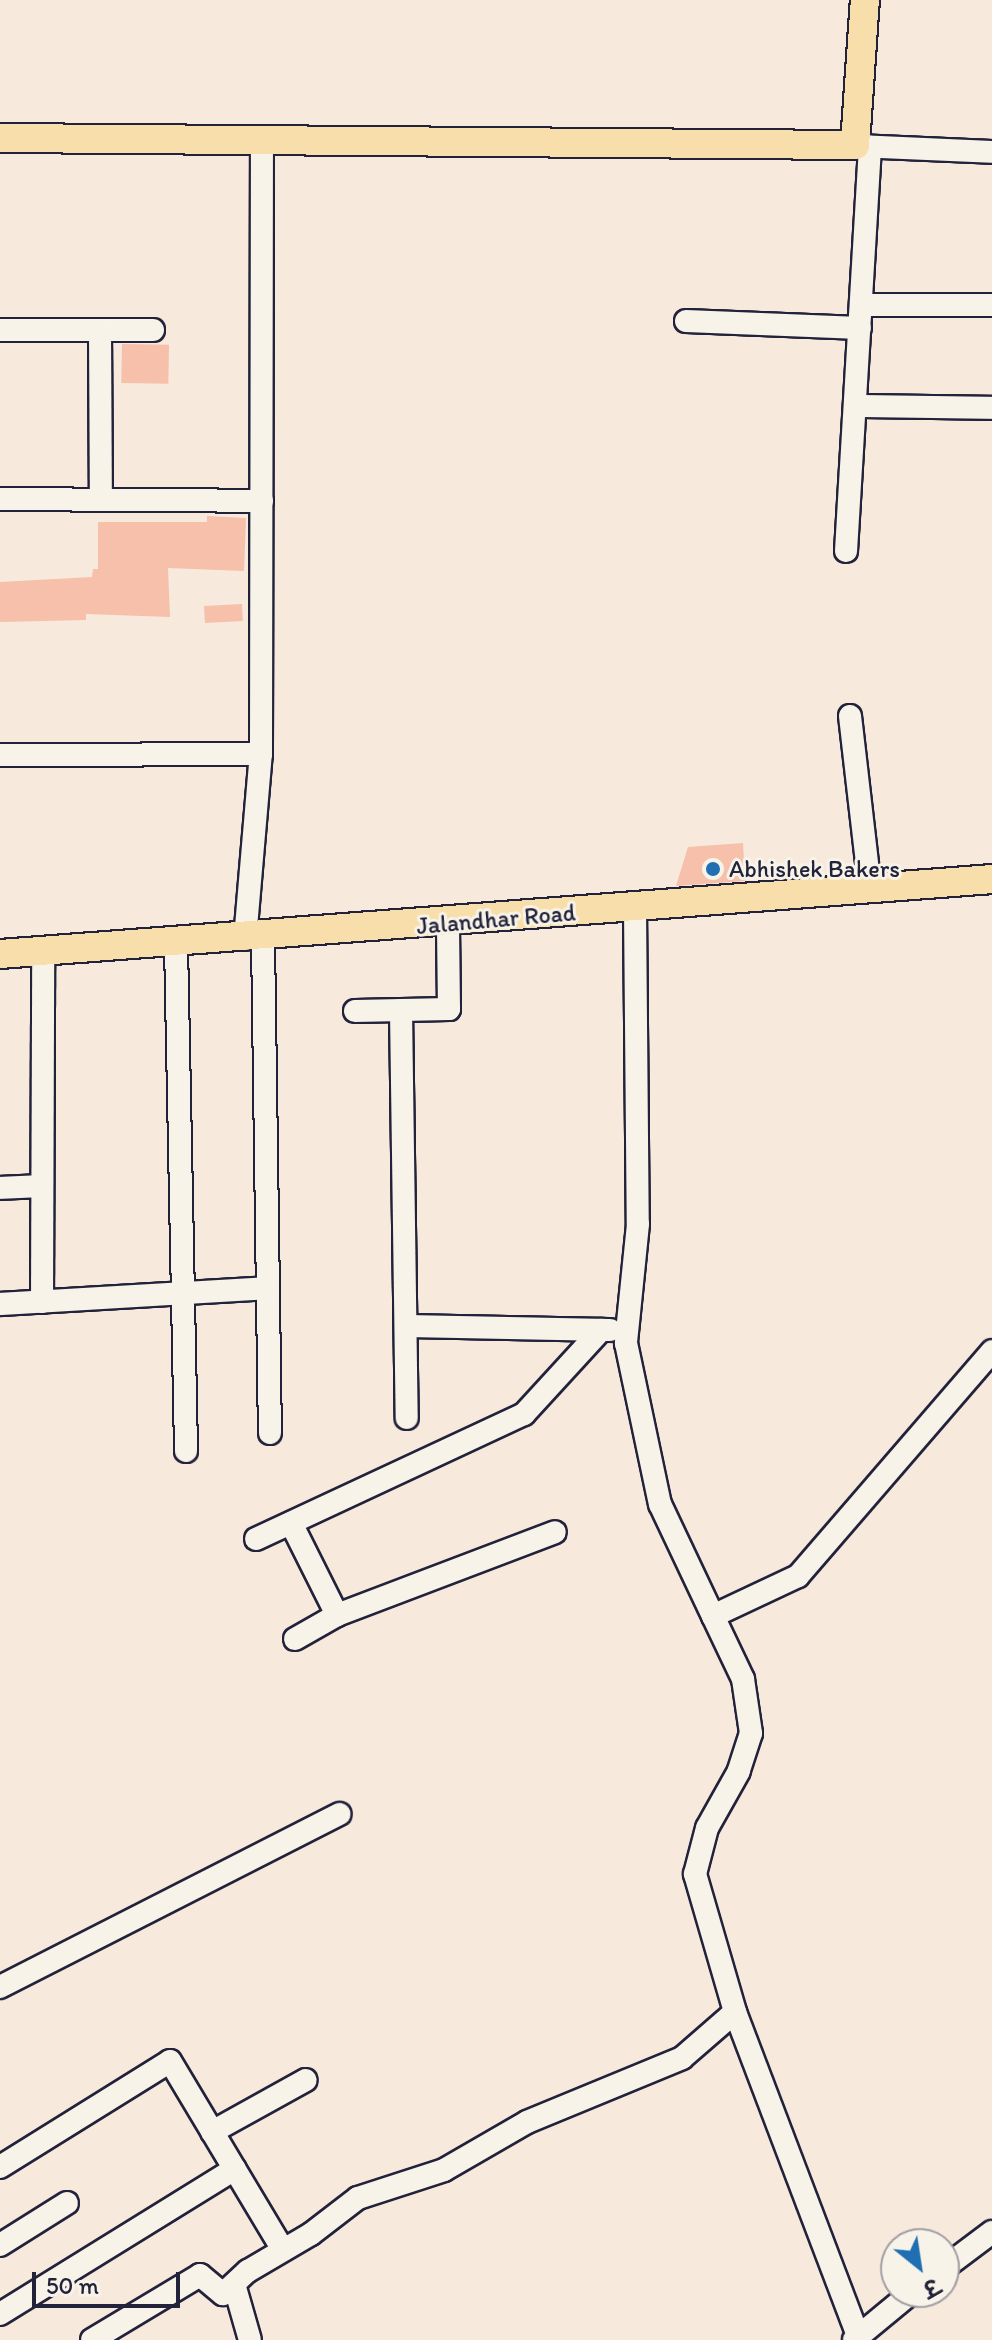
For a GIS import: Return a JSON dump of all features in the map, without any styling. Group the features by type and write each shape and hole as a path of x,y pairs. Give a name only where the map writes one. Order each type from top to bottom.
{"main road":[{"path":"0,138 862,146 865,0"},
{"name":"Jalandhar Road","path":"0,954 254,938 992,879"}],"street":[{"path":"262,142 261,754 254,938 268,1288 270,1433"},
{"path":"846,551 861,305 862,146 992,152"},
{"path":"861,305 992,305"},
{"path":"686,321 860,328"},
{"path":"0,330 153,330"},
{"path":"100,330 101,499"},
{"path":"855,406 992,408"},
{"path":"0,499 262,501"},
{"path":"850,716 870,889"},
{"path":"0,755 261,754"},
{"path":"635,908 638,1224 627,1331 660,1504 743,1679 751,1733 739,1771 707,1828 695,1874 735,2012 856,2338 893,2308"},
{"path":"355,1011 449,1009 448,923"},
{"path":"176,943 186,1451"},
{"path":"42,1302 43,952"},
{"path":"401,1010 407,1418"},
{"path":"0,1188 42,1186"},
{"path":"0,1304 183,1296 268,1288"},
{"path":"406,1326 627,1331"},
{"path":"256,1539 524,1414 601,1330"},
{"path":"713,1616 798,1576 992,1351"},
{"path":"291,1523 337,1615"},
{"path":"295,1639 337,1615 555,1532"},
{"path":"0,1987 339,1814"},
{"path":"92,2340 200,2275 223,2294 358,2198 444,2170 527,2122 682,2058 735,2012"},
{"path":"0,2167 170,2061 283,2250"},
{"path":"212,2132 306,2080"},
{"path":"0,2314 235,2169"},
{"path":"0,2245 67,2203"},
{"path":"960,2256 992,2232"},
{"path":"234,2284 250,2340"}],"building":[{"path":"122,344 169,345 168,384 121,383"},
{"path":"207,516 246,518 244,571 168,568 170,617 86,614 86,620 0,622 0,582 92,577 93,569 98,569 98,522 207,522"},
{"path":"242,604 243,621 205,623 204,606"},
{"name":"Abhishek Bakers","path":"743,843 745,881 676,886 688,847"}],"place":[{"name":"Abhishek Bakers","path":"713,869"}]}
